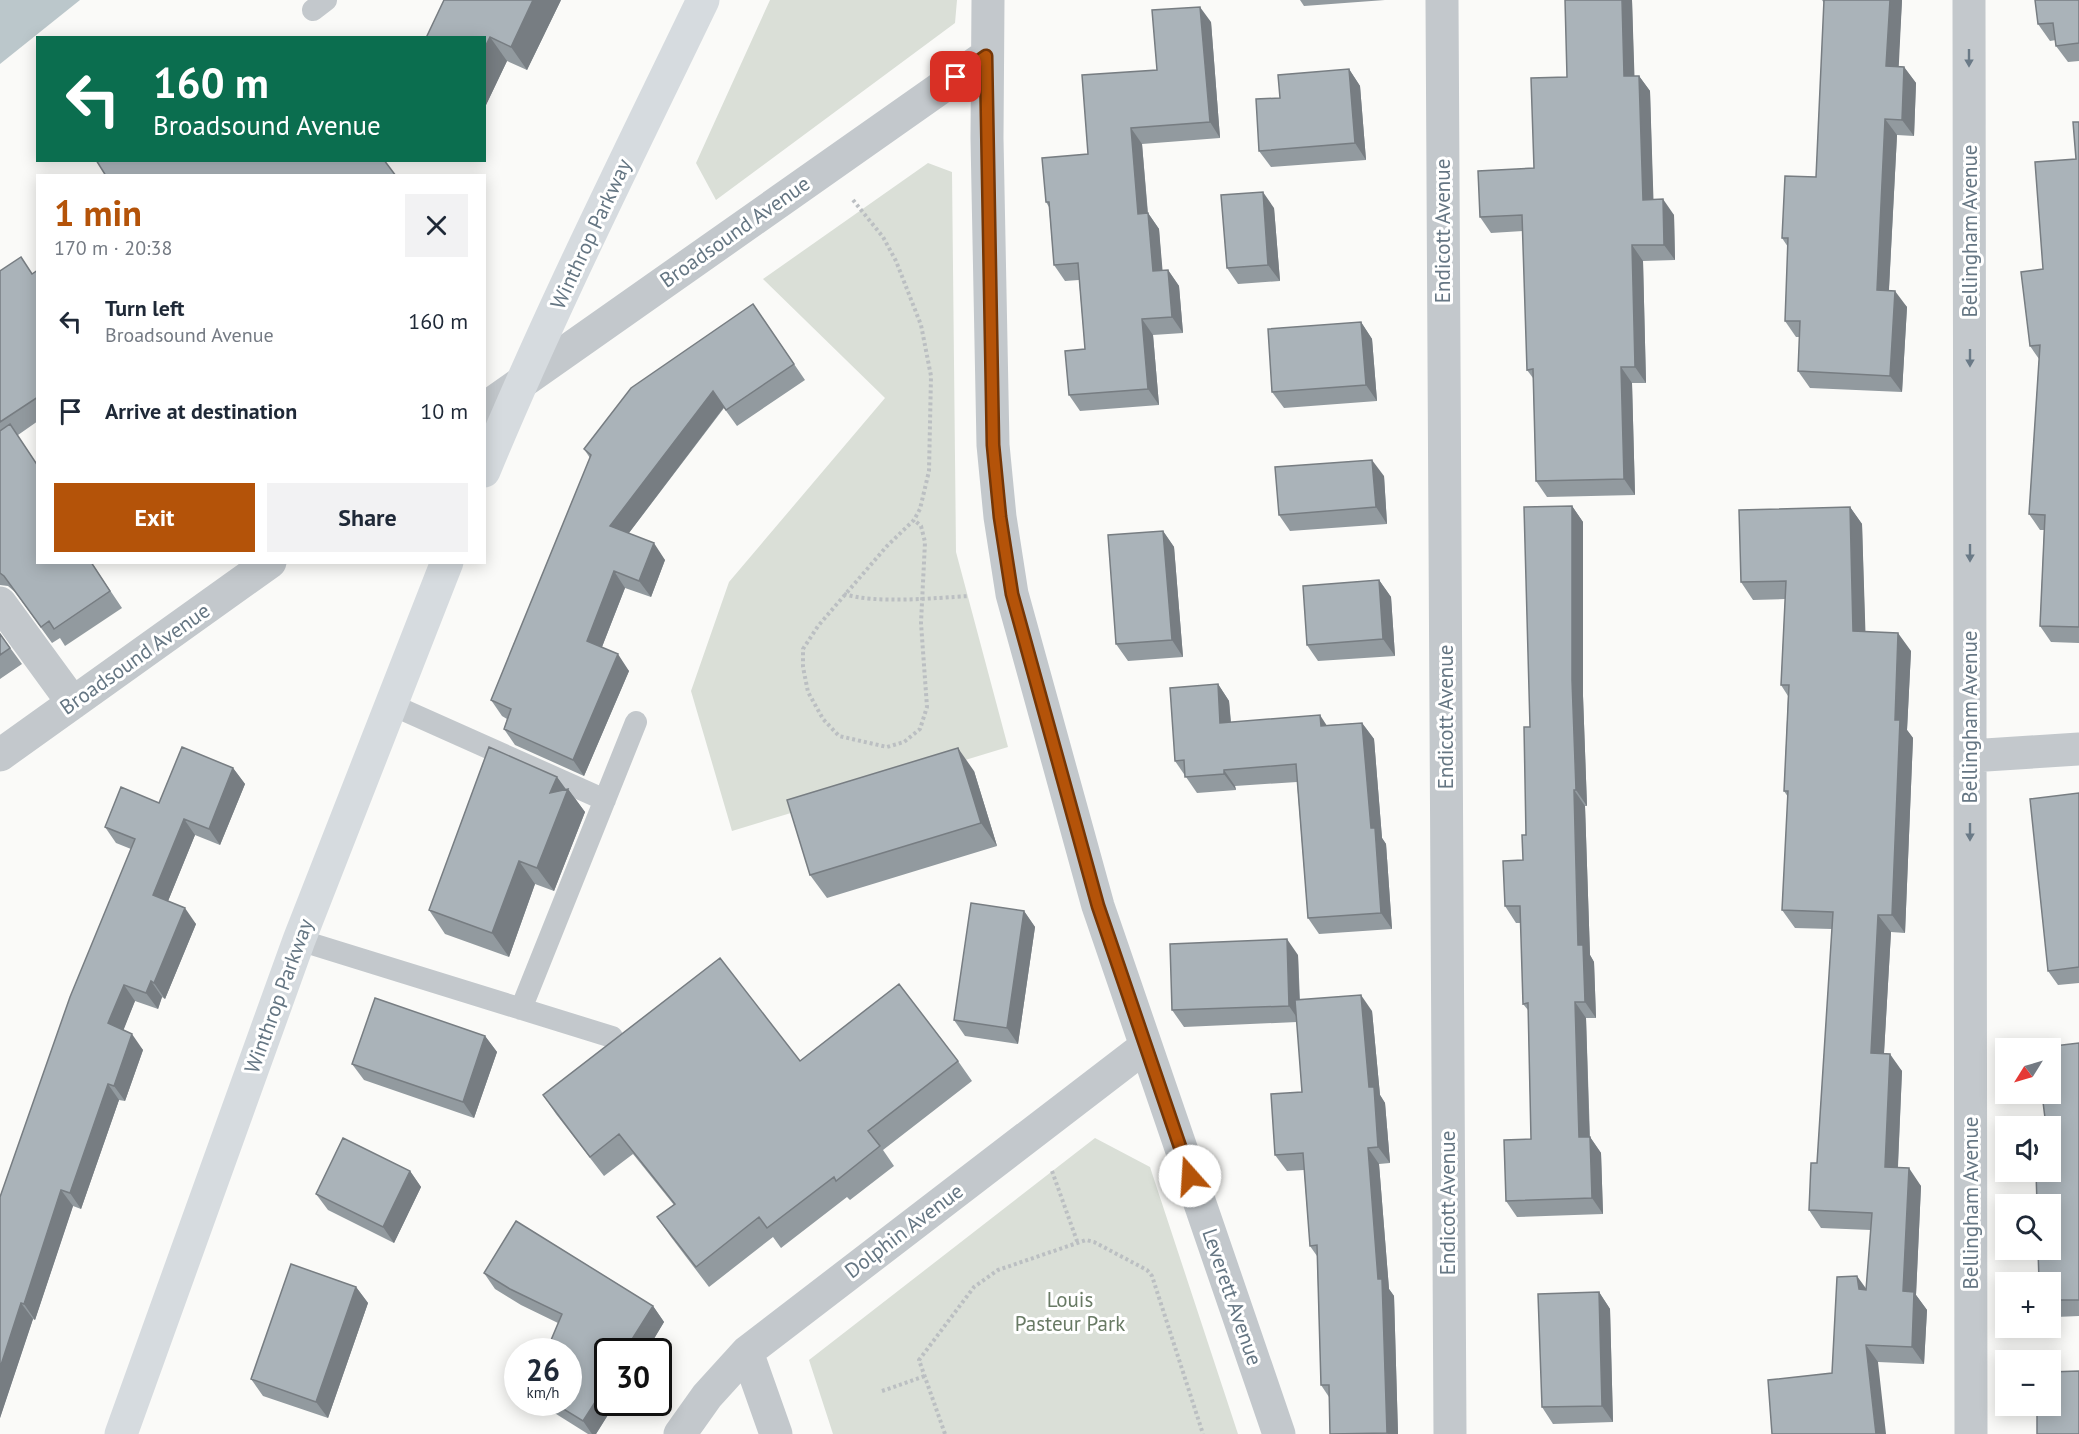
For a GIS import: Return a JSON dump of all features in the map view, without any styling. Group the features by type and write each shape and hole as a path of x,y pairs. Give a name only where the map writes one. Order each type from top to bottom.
{"main road":[{"name":"Winthrop Parkway","path":"486,466 592,230 703,0"},
{"name":"Winthrop Parkway","path":"121,1434 299,940 446,564"}],"street":[{"name":"Leverett Avenue","path":"988,0 986,56 993,445 1000,517 1012,594 1098,906 1279,1434"},
{"name":"Endicott Avenue","path":"1442,0 1450,1434"},
{"name":"Bellingham Avenue","path":"1969,0 1971,1434"},
{"name":"Broadsound Avenue","path":"486,408 986,56"},
{"name":"Broadsound Avenue","path":"0,755 267,564"},
{"path":"0,603 73,703"},
{"path":"1970,756 2079,749"},
{"name":"Dolphin Avenue","path":"680,1434 707,1396 747,1352 1146,1046"},
{"path":"747,1352 776,1434"}],"lane":[{"path":"390,704 604,800"},
{"path":"521,1009 636,722"},
{"path":"299,940 612,1037"}],"path":[{"path":"852,199 883,237 896,261 921,325 931,376 929,471 920,509 914,520 844,594 803,649 807,692 823,719 839,736 887,747 904,742 920,729 927,707 921,623 925,542 921,526 914,520"},
{"path":"844,594 856,598 921,598 1012,594"},
{"path":"1037,1129 1077,1241"},
{"path":"945,1434 919,1360 974,1287 998,1270 1077,1241 1086,1240 1147,1270 1152,1276 1203,1434"},
{"path":"882,1391 926,1376"}],"green space":[{"path":"770,0 957,0 955,23 716,200 696,163"},
{"path":"928,163 952,172 956,552 1008,747 732,831 691,691 729,582 885,398 763,279"},
{"name":"Louis Pasteur Park","path":"1095,1138 1150,1167 1238,1434 833,1434 809,1360"}],"shaded area":[{"path":"0,0 80,0 0,64"}],"building":[{"path":"444,0 533,0 511,47 490,37 486,45 486,36 427,36"},
{"path":"1565,0 1622,0 1624,76 1639,76 1643,200 1663,199 1664,245 1632,245 1635,367 1621,367 1624,479 1536,481 1533,369 1527,370 1522,215 1480,217 1478,171 1534,168 1531,78 1567,77"},
{"path":"1824,0 1890,0 1886,66 1904,67 1902,120 1885,119 1877,290 1895,291 1890,376 1798,371 1800,321 1785,321 1788,238 1782,238 1785,176 1816,177"},
{"path":"2035,0 2079,0 2079,43 2056,46 2053,23 2038,24"},
{"path":"1200,7 1210,122 1131,128 1138,214 1148,213 1153,271 1168,270 1172,317 1142,319 1148,389 1069,395 1065,351 1085,349 1078,263 1054,265 1049,202 1046,202 1042,158 1088,154 1082,75 1157,70 1152,10"},
{"path":"1349,69 1355,143 1259,151 1256,99 1280,98 1278,75"},
{"path":"2073,122 2079,122 2079,627 2040,626 2045,515 2029,514 2040,345 2030,346 2021,272 2043,269 2035,162 2076,159"},
{"path":"97,162 386,162 394,174 105,174"},
{"path":"1263,192 1268,265 1227,268 1221,195"},
{"path":"21,257 32,274 36,271 36,398 0,422 0,271"},
{"path":"753,304 794,364 726,410 713,391 610,526 654,543 639,581 614,571 587,641 618,654 573,760 504,729 511,709 491,700 591,455 584,449 631,388"},
{"path":"1361,322 1366,385 1272,392 1268,329"},
{"path":"10,424 36,463 36,564 92,564 110,591 54,629 49,621 41,627 0,573 0,431"},
{"path":"1372,460 1376,507 1279,515 1275,467"},
{"path":"1572,506 1572,680 1578,945 1583,945 1585,1002 1575,1002 1579,1137 1590,1137 1592,1198 1506,1201 1504,1140 1531,1139 1528,1003 1523,1004 1520,906 1505,906 1503,861 1523,860 1522,835 1526,835 1524,727 1530,727 1524,507"},
{"path":"1850,507 1853,631 1898,633 1895,720 1900,720 1892,915 1878,915 1871,1053 1890,1054 1885,1167 1909,1168 1903,1291 1914,1292 1912,1347 1866,1345 1876,1434 1772,1434 1768,1380 1832,1373 1837,1277 1857,1276 1859,1289 1866,1290 1872,1213 1809,1210 1811,1163 1817,1163 1833,912 1782,910 1788,791 1784,791 1789,685 1781,685 1786,581 1741,582 1739,510"},
{"path":"1163,531 1172,640 1116,644 1108,535"},
{"path":"1379,580 1383,639 1307,645 1303,586"},
{"path":"0,634 10,648 0,655"},
{"path":"1218,684 1220,723 1320,715 1321,726 1362,723 1371,828 1375,828 1381,913 1308,918 1296,764 1224,770 1224,774 1185,777 1184,760 1175,761 1170,688"},
{"path":"182,747 233,768 209,829 184,819 153,895 185,908 154,983 151,981 146,993 124,985 108,1023 132,1034 114,1086 108,1084 70,1193 61,1190 24,1304 21,1303 0,1368 0,1197 70,997 135,839 105,827 121,787 159,803"},
{"path":"489,747 557,777 550,793 568,789 537,868 519,861 492,933 429,910"},
{"path":"958,748 981,823 810,875 787,800"},
{"path":"2079,793 2079,967 2048,971 2030,799"},
{"path":"971,903 1024,911 1007,1028 954,1020"},
{"path":"1287,939 1289,1006 1172,1010 1170,944"},
{"path":"720,958 800,1061 899,984 958,1061 868,1131 880,1146 836,1181 834,1177 767,1228 759,1217 696,1267 657,1217 675,1204 619,1134 590,1157 543,1095"},
{"path":"1361,995 1369,1087 1374,1087 1378,1147 1368,1148 1378,1279 1382,1279 1387,1433 1330,1434 1329,1385 1321,1385 1317,1245 1310,1246 1303,1153 1275,1155 1271,1094 1302,1092 1295,1000"},
{"path":"375,998 485,1036 463,1102 352,1064"},
{"path":"2079,1043 2079,1300 2061,1300 2061,1272 2039,1272 2038,1260 2061,1260 2061,1194 2037,1194 2036,1182 2061,1182 2061,1116 2045,1116 2043,1104 2061,1104 2061,1045"},
{"path":"343,1138 410,1171 383,1227 316,1194"},
{"path":"516,1221 653,1306 633,1338 594,1338 594,1404 583,1421 575,1416 582,1416 582,1338 552,1338 562,1314 510,1289 484,1273"},
{"path":"291,1264 356,1287 316,1402 251,1379"},
{"path":"1599,1292 1602,1406 1542,1407 1538,1294"},
{"path":"2079,1371 2079,1434 2037,1434 2037,1416 2061,1416 2061,1372"}],"route":[{"path":"956,77 986,56 993,445 1000,517 1012,594 1098,906 1190,1176"}]}
